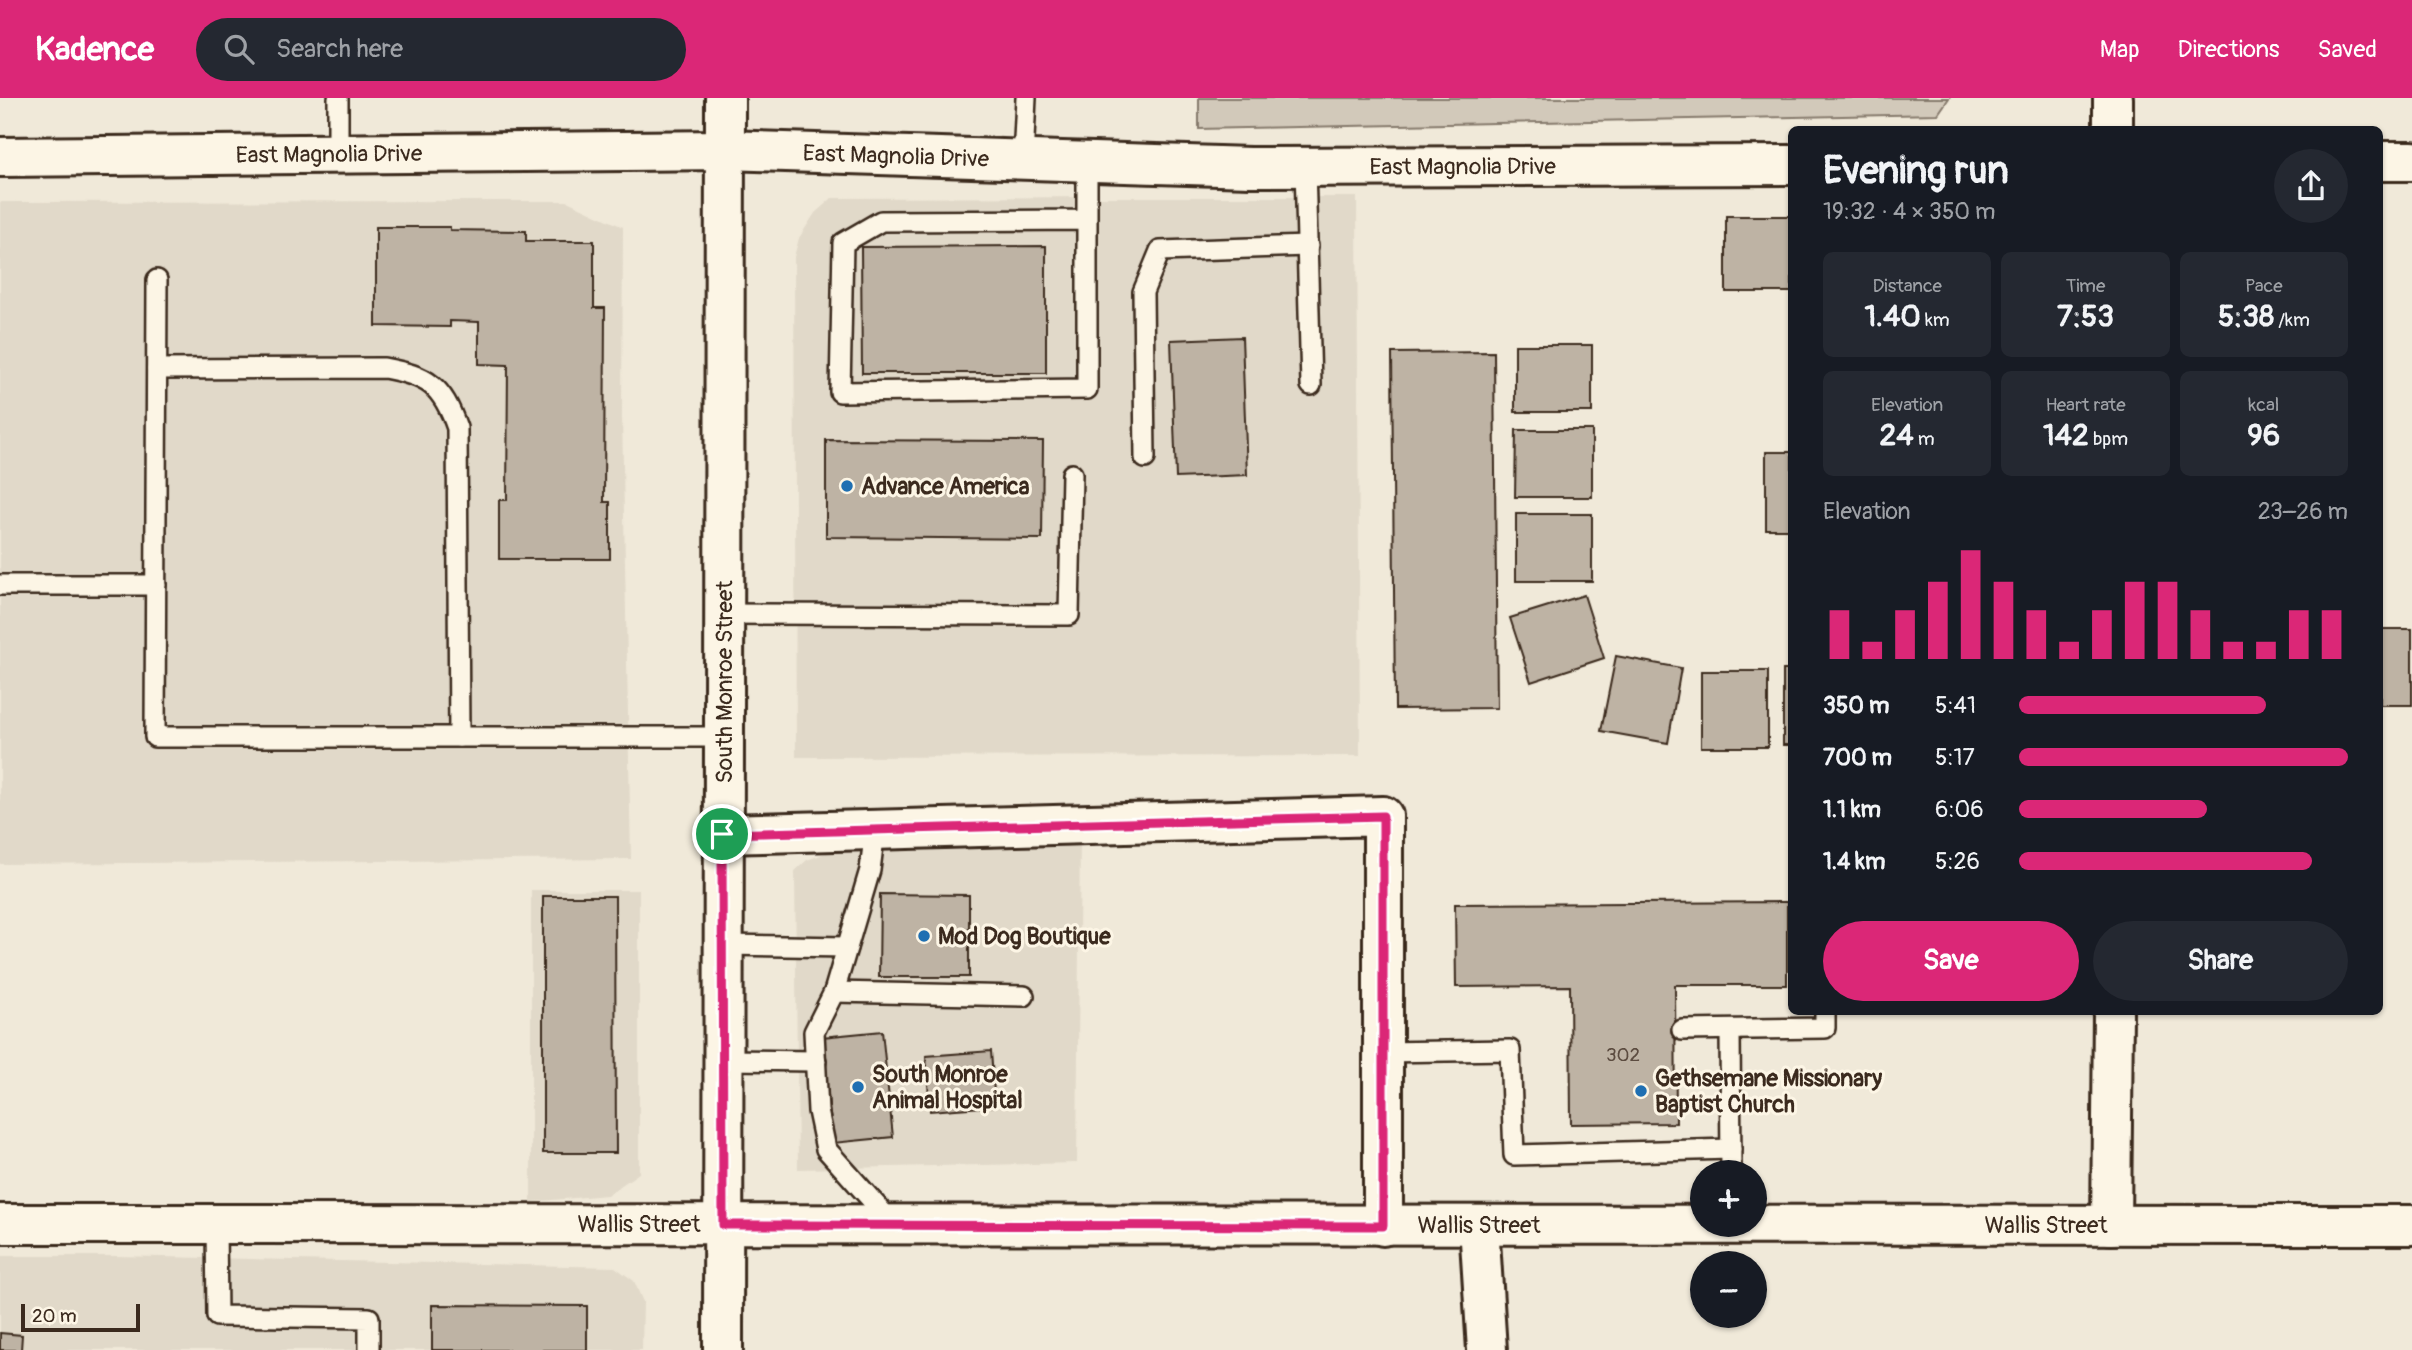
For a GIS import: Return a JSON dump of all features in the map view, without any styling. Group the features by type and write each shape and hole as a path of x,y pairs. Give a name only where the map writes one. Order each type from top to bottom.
{"street":[{"name":"South Monroe Street","path":"723,1350 725,98"},
{"path":"2113,98 2113,126"},
{"name":"East Magnolia Drive","path":"0,157 724,150 1306,167 1788,165"},
{"path":"2383,161 2412,161"},
{"path":"722,834 1383,816 1383,1226"},
{"path":"2111,1225 2113,1015"},
{"name":"Wallis Street","path":"0,1224 2412,1225"},
{"path":"1479,1225 1487,1350"}],"lane":[{"path":"338,98 338,153"},
{"path":"1023,160 1026,98"},
{"path":"1087,162 1087,220 1087,389 840,392 843,243 881,220 1087,220"},
{"path":"1306,167 1311,385"},
{"path":"1145,458 1143,292 1160,251 1308,246"},
{"path":"157,280 155,737 723,737"},
{"path":"157,369 384,368 414,373 431,384 449,404 457,428 459,737"},
{"path":"723,614 1069,615 1072,474"},
{"path":"0,584 156,584"},
{"path":"875,830 870,870 834,992 814,1032 818,1111 826,1149 894,1225"},
{"path":"723,945 847,947"},
{"path":"834,992 1024,996"},
{"path":"1682,1030 1825,1028 1825,1015"},
{"path":"1730,1030 1731,1160"},
{"path":"1383,1052 1510,1050 1514,1155 1731,1149"},
{"path":"723,1060 816,1061"},
{"path":"216,1225 217,1316 369,1318 369,1350"}],"shaded area":[{"path":"1199,98 1949,98 1938,114 1199,129"},
{"path":"1357,197 1360,756 796,757 794,257 799,238 815,213 832,198"},
{"path":"567,201 623,227 622,416 631,859 0,864 0,202"},
{"path":"1080,833 1077,1163 798,1169 795,871 807,860 850,844"},
{"path":"531,890 639,890 639,1173 607,1195 531,1202"},
{"path":"0,1256 615,1267 634,1281 643,1302 642,1350 0,1350"}],"building":[{"path":"1726,216 1788,216 1788,292 1726,292"},
{"path":"376,227 526,231 526,241 594,241 594,308 605,308 604,502 610,502 610,559 499,559 499,500 507,500 508,365 479,364 479,322 450,321 450,327 376,326"},
{"path":"1046,246 1046,373 862,373 861,247"},
{"path":"1242,337 1247,475 1176,478 1171,340"},
{"path":"1515,345 1592,345 1592,412 1515,412"},
{"path":"1494,352 1497,708 1395,709 1392,353"},
{"path":"1516,430 1592,430 1592,497 1515,497"},
{"path":"826,440 1043,441 1042,539 826,537"},
{"path":"1766,452 1788,452 1788,529 1766,529"},
{"path":"1516,514 1592,514 1592,581 1516,581"},
{"path":"1584,595 1604,658 1531,682 1510,618"},
{"path":"2383,629 2412,629 2412,705 2383,705"},
{"path":"1616,656 1681,668 1668,743 1601,731"},
{"path":"1783,670 1788,670 1788,745 1783,745"},
{"path":"1701,671 1768,671 1768,747 1701,747"},
{"name":"Mod Dog Boutique","path":"880,894 969,895 969,977 879,977"},
{"path":"543,896 615,896 616,1153 543,1153"},
{"name":"Gethsemane Missionary Baptist Church","path":"1787,902 1787,985 1675,985 1676,1123 1571,1124 1570,986 1456,987 1455,904"},
{"name":"South Monroe Animal Hospital","path":"882,1031 893,1137 833,1143 822,1037"},
{"path":"991,1051 995,1106 930,1111 926,1056"},
{"path":"432,1305 587,1306 587,1350 432,1350"},
{"path":"0,1333 22,1335 21,1350 0,1350"}],"place":[{"name":"Advance America","path":"847,486"},
{"name":"Mod Dog Boutique","path":"924,936"},
{"name":"South Monroe Animal Hospital","path":"858,1087"},
{"name":"Gethsemane Missionary Baptist Church","path":"1641,1091"}],"route":[{"path":"1383,816 1383,1226 723,1225 722,834 1383,816"}]}
